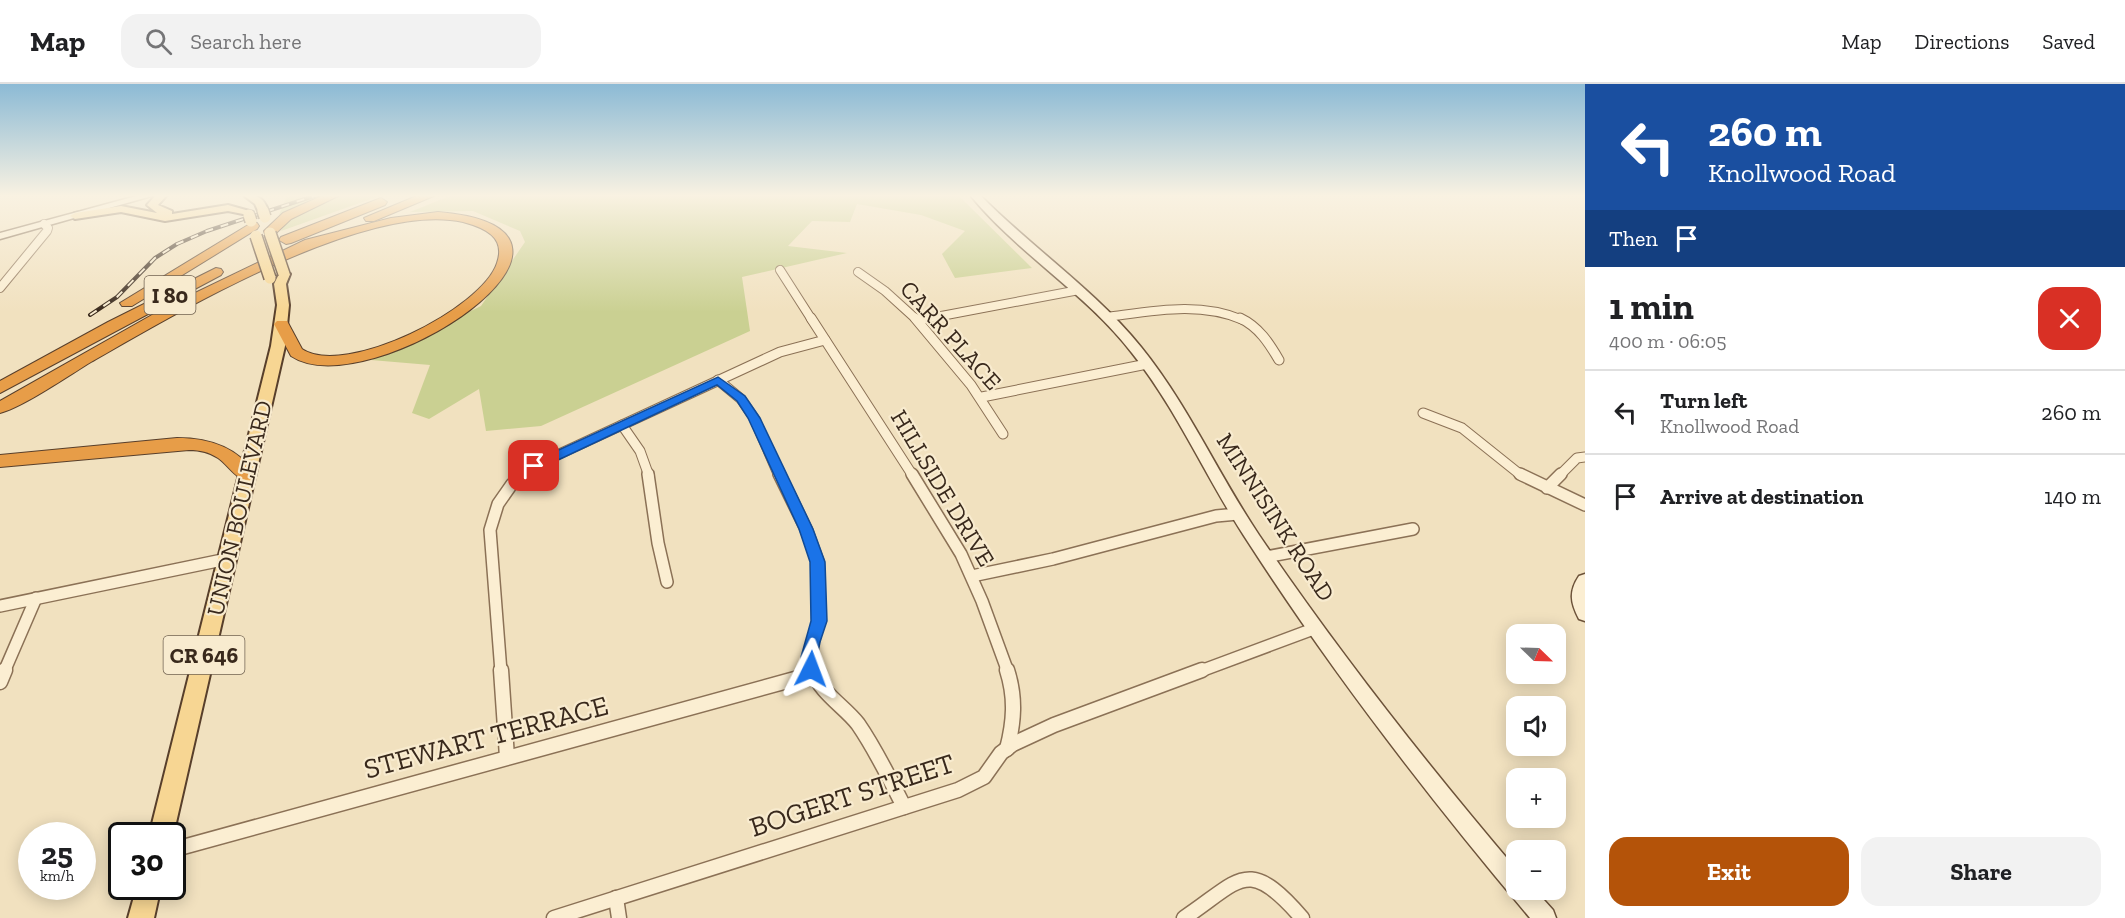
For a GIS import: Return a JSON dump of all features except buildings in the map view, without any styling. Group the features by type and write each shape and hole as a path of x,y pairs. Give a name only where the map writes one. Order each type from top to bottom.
{"highway":[{"path":"0,378 234,240 240,234"},
{"name":"I 80","path":"0,388 112,325 206,277 301,234"},
{"name":"I 80","path":"0,408 171,310 300,248 335,234"},
{"path":"300,248 351,234"},
{"path":"282,324 294,351 304,357 327,361 371,354 422,334 465,309 492,283 502,268 506,253 505,242 498,234"},
{"path":"0,461 177,444 202,445 227,454 247,475"}],"main road":[{"name":"UNION BOULEVARD","path":"257,234 278,279"},
{"name":"UNION BOULEVARD","path":"164,822 282,324 283,305 270,234"},
{"path":"141,918 146,900"}],"street":[{"path":"0,288 45,234"},
{"name":"MINNISINK ROAD","path":"1016,234 1107,317 1147,364 1238,514 1316,628 1435,787 1506,873"},
{"name":"HILLSIDE DRIVE","path":"780,270 944,523 972,576 1011,684 1014,702 1013,723 1007,749"},
{"name":"CARR PLACE","path":"858,272 893,295 918,320 982,397 1003,434"},
{"path":"918,320 1079,290"},
{"path":"1107,317 1202,307 1228,312 1242,317 1264,335 1272,344 1279,360"},
{"path":"507,757 490,530 493,510 506,490 534,466 780,352 825,340"},
{"path":"982,397 1147,364"},
{"path":"718,380 741,399 754,418 806,529 818,562 819,621 809,657 816,681 857,723 885,768 904,807"},
{"path":"1423,412 1462,428 1521,475 1585,505"},
{"path":"622,425 635,439 650,476 655,502 657,538 667,582"},
{"path":"1547,488 1577,458 1585,457"},
{"path":"972,576 1053,559 1216,516 1238,514"},
{"path":"1266,557 1413,529"},
{"path":"0,606 227,559"},
{"path":"1585,580 1578,590 1578,597 1585,614"},
{"path":"0,682 36,598"},
{"name":"BOGERT STREET","path":"554,918 973,784 984,777 1001,753 1054,724 1316,628"},
{"name":"STEWART TERRACE","path":"186,846 813,674"},
{"path":"1184,918 1231,883 1242,879 1270,886 1284,897 1302,918"},
{"path":"616,898 619,918"},
{"path":"1530,900 1545,918"}],"green space":[{"path":"521,234 800,234 788,246 847,253 742,277 750,331 541,426 486,431 479,389 429,419 412,413 430,365 371,360 481,306 525,242"},
{"path":"962,234 997,234 1032,268 955,278 942,254"}],"railway":[{"path":"90,315 117,297 155,258 177,244 200,234"}],"route":[{"path":"534,466 718,380 741,399 754,418 806,529 818,562 819,621 809,657 811,669"}]}
